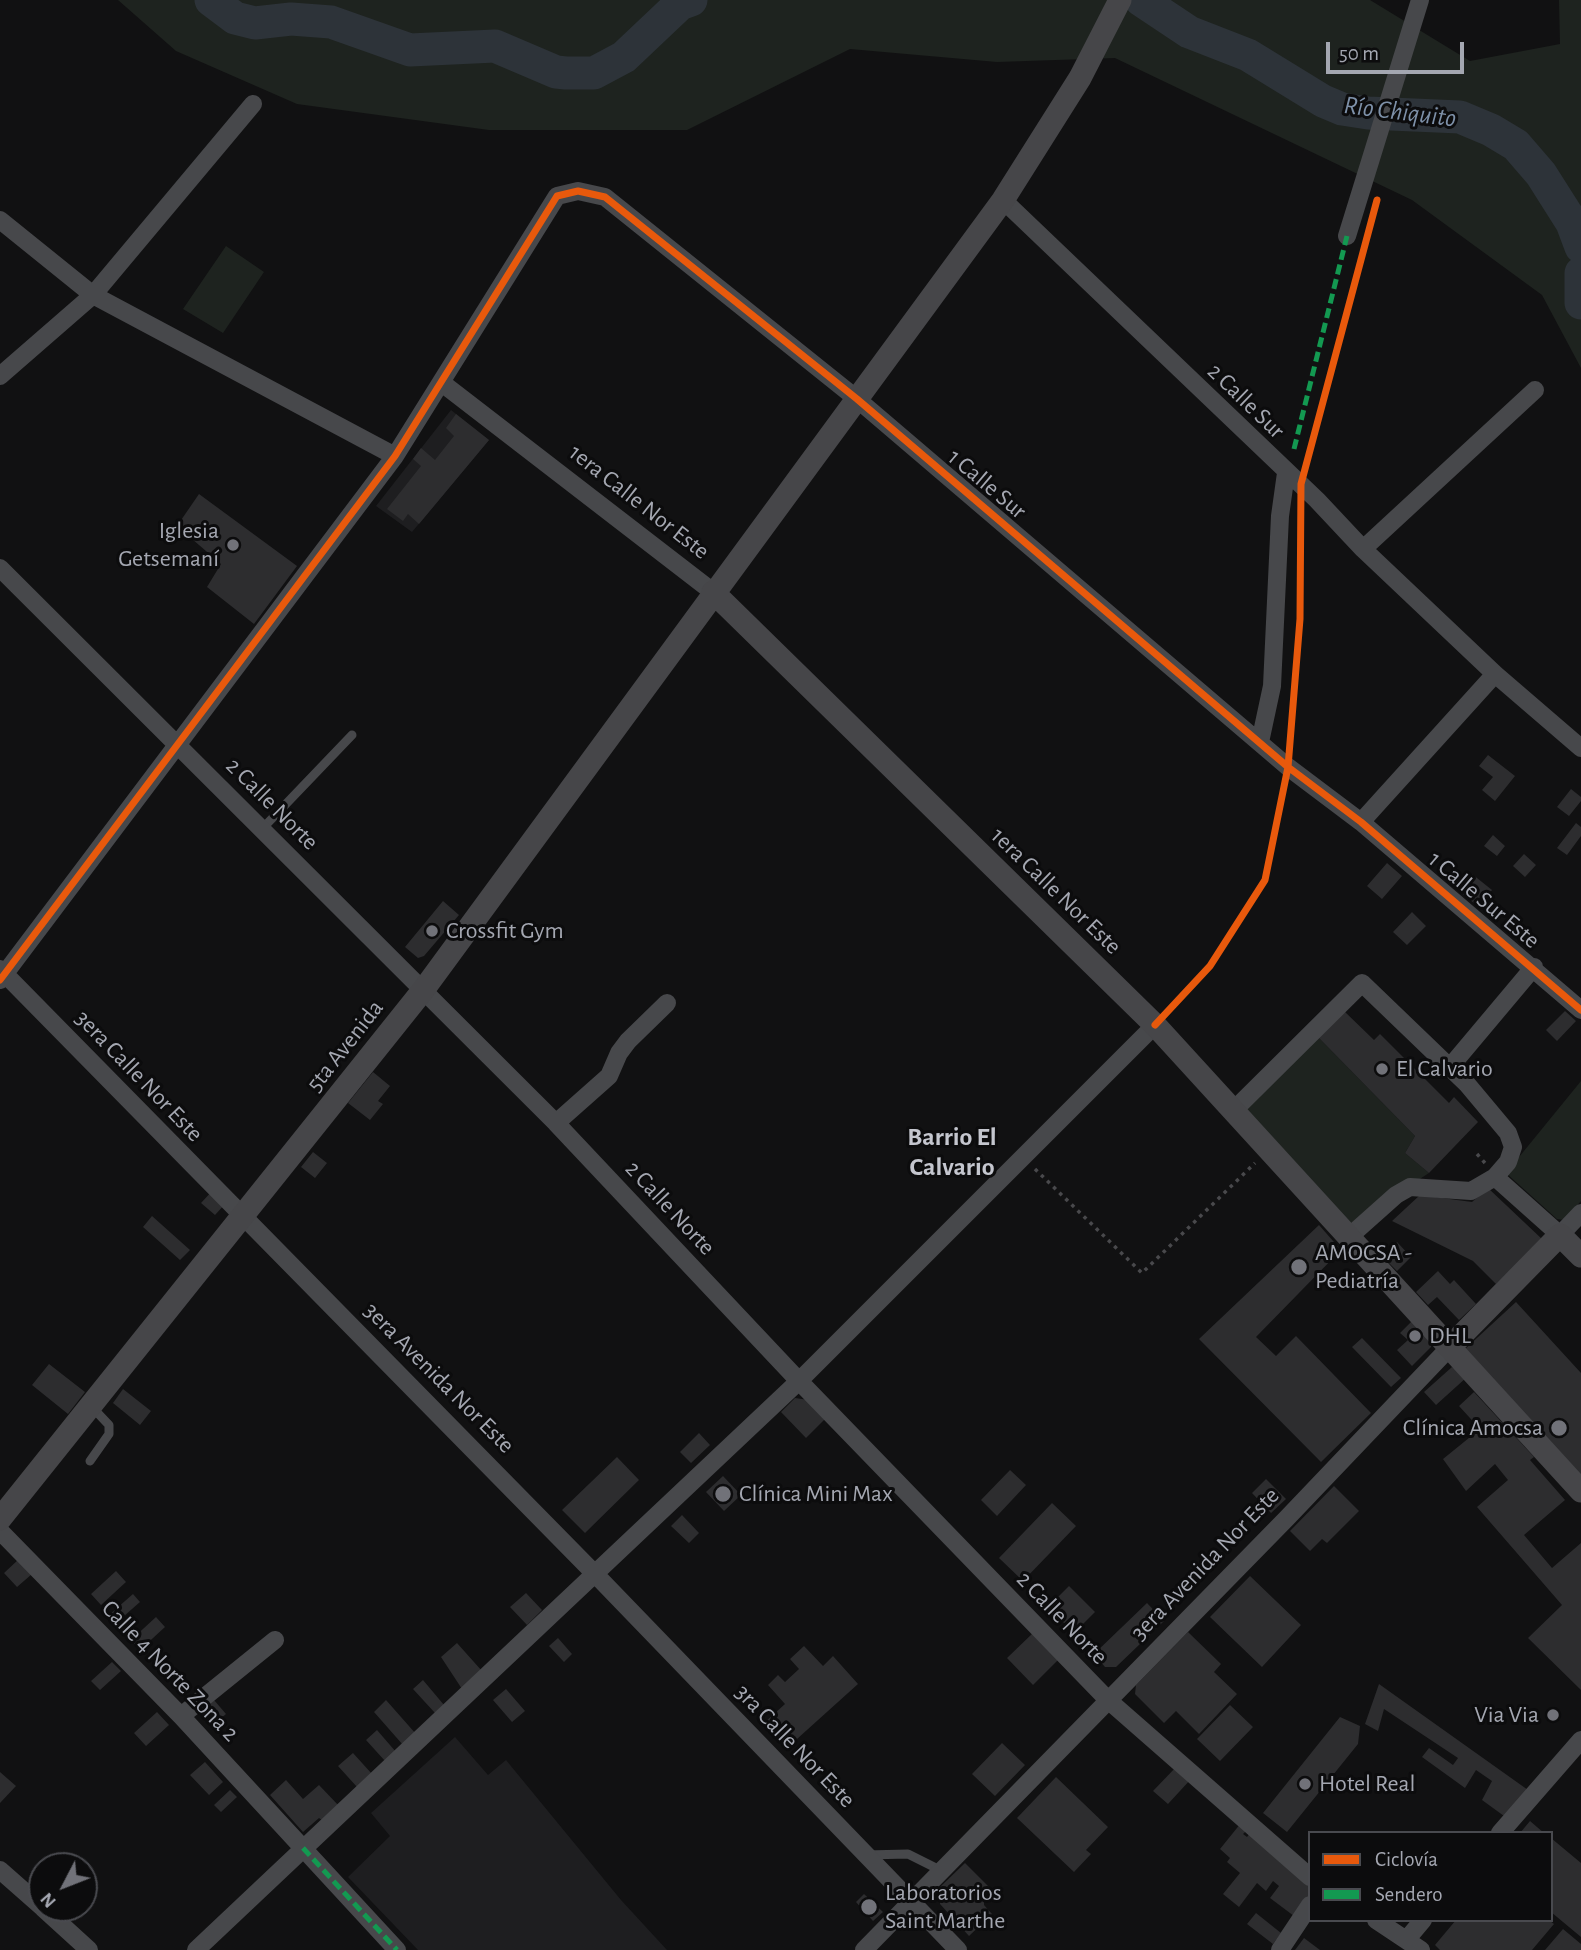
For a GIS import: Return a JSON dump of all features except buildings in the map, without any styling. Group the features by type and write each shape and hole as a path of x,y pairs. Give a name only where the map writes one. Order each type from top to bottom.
{"street":[{"name":"5ta Avenida","path":"0,1519 424,989 1003,200 1080,78 1119,0"},
{"path":"1347,236 1360,186 1420,0"},
{"path":"0,376 93,295 253,104"},
{"name":"1 Calle Sur","path":"442,383 557,196 578,191 605,197 857,399 1288,767 1361,821"},
{"name":"2 Calle Sur","path":"1003,200 1286,473 1317,499 1363,549 1495,674 1581,748"},
{"path":"0,220 93,295 395,456"},
{"path":"2,974 395,456 442,383"},
{"name":"1era Calle Nor Este","path":"442,383 713,592 1155,1025 1581,1491"},
{"path":"1363,549 1535,390"},
{"path":"1260,742 1272,686 1280,516 1286,473"},
{"name":"2 Calle Norte","path":"0,568 556,1123 1108,1700 1308,1875"},
{"path":"1361,821 1495,674"},
{"name":"1 Calle Sur Este","path":"1361,821 1581,1010"},
{"path":"1450,1068 1534,967"},
{"name":"3era Calle Nor Este","path":"2,974 244,1217"},
{"path":"1233,1111 1362,983 1467,1084 1508,1133 1513,1147 1508,1162 1471,1191 1410,1187 1396,1195 1350,1236"},
{"path":"556,1123 609,1076 623,1047 667,1003"},
{"path":"196,1950 800,1381 1155,1025"},
{"path":"1492,1172 1581,1256"},
{"name":"3era Avenida Nor Este","path":"864,1950 1581,1213"},
{"name":"3era Avenida Nor Este","path":"244,1217 596,1575"},
{"name":"Calle 4 Norte Zona 2","path":"0,1531 181,1716 397,1950"},
{"name":"3ra Calle Nor Este","path":"596,1575 958,1950"},
{"path":"181,1716 275,1640"},
{"path":"1502,1831 1581,1740"},
{"path":"0,1870 28,1895"},
{"path":"1280,1950 1308,1908"},
{"path":"58,1922 89,1950"},
{"path":"1379,1922 1414,1945 1422,1922"}],"lane":[{"path":"262,829 352,735"},
{"path":"90,1461 109,1434 109,1425 91,1406"},
{"path":"866,1855 908,1854 942,1871"}],"path":[{"path":"1024,1157 1142,1273 1269,1149"},
{"path":"1477,1154 1492,1172"}],"shaded area":[{"path":"118,0 1370,0 1470,61 1560,44 1559,0 1581,0 1581,368 1542,295 1412,200 1115,58 997,62 850,49 687,130 489,130 297,104 176,51"},
{"path":"226,246 264,272 223,333 183,309"},
{"path":"451,410 489,440 412,532 376,506"},
{"path":"1318,1037 1415,1136 1405,1153 1429,1173 1350,1224 1244,1109"},
{"path":"1581,1081 1581,1201 1564,1220 1557,1219 1506,1173"},
{"path":"455,1737 488,1775 506,1760 621,1900 667,1950 418,1950 348,1877 390,1836 371,1813"}],"waterway":[{"name":"Río Chiquito","path":"211,0 235,18 255,23 291,19 331,22 410,50 495,46 556,72 566,73 594,73 624,57 680,4 691,0"},
{"name":"Río Chiquito","path":"1141,0 1189,32 1248,55 1323,101 1342,109 1368,113 1460,117 1491,130 1516,145 1541,174 1572,223 1581,247"},
{"name":"Río Chiquito","path":"1581,273 1581,303"}],"marked path":[{"path":"1294,449 1347,236"},
{"path":"303,1848 397,1950"}],"cycle path":[{"path":"0,980 395,456 557,196 578,191 605,197 857,399 1288,767 1361,822 1581,1010"},
{"path":"1155,1025 1210,966 1265,880 1288,767 1300,619 1301,484 1377,200"}],"place":[{"name":"Iglesia Getsemaní","path":"233,545"},
{"name":"Crossfit Gym","path":"432,931"},
{"name":"El Calvario","path":"1382,1069"},
{"name":"AMOCSA - Pediatría","path":"1299,1267"},
{"name":"DHL","path":"1415,1336"},
{"name":"Clínica Amocsa","path":"1559,1428"},
{"name":"Clínica Mini Max","path":"723,1494"},
{"name":"Via Via","path":"1553,1715"},
{"name":"Hotel Real","path":"1305,1784"},
{"name":"Laboratorios Saint Marthe","path":"869,1907"}],"district":[{"name":"Barrio El Calvario","path":"952,1152"}]}
